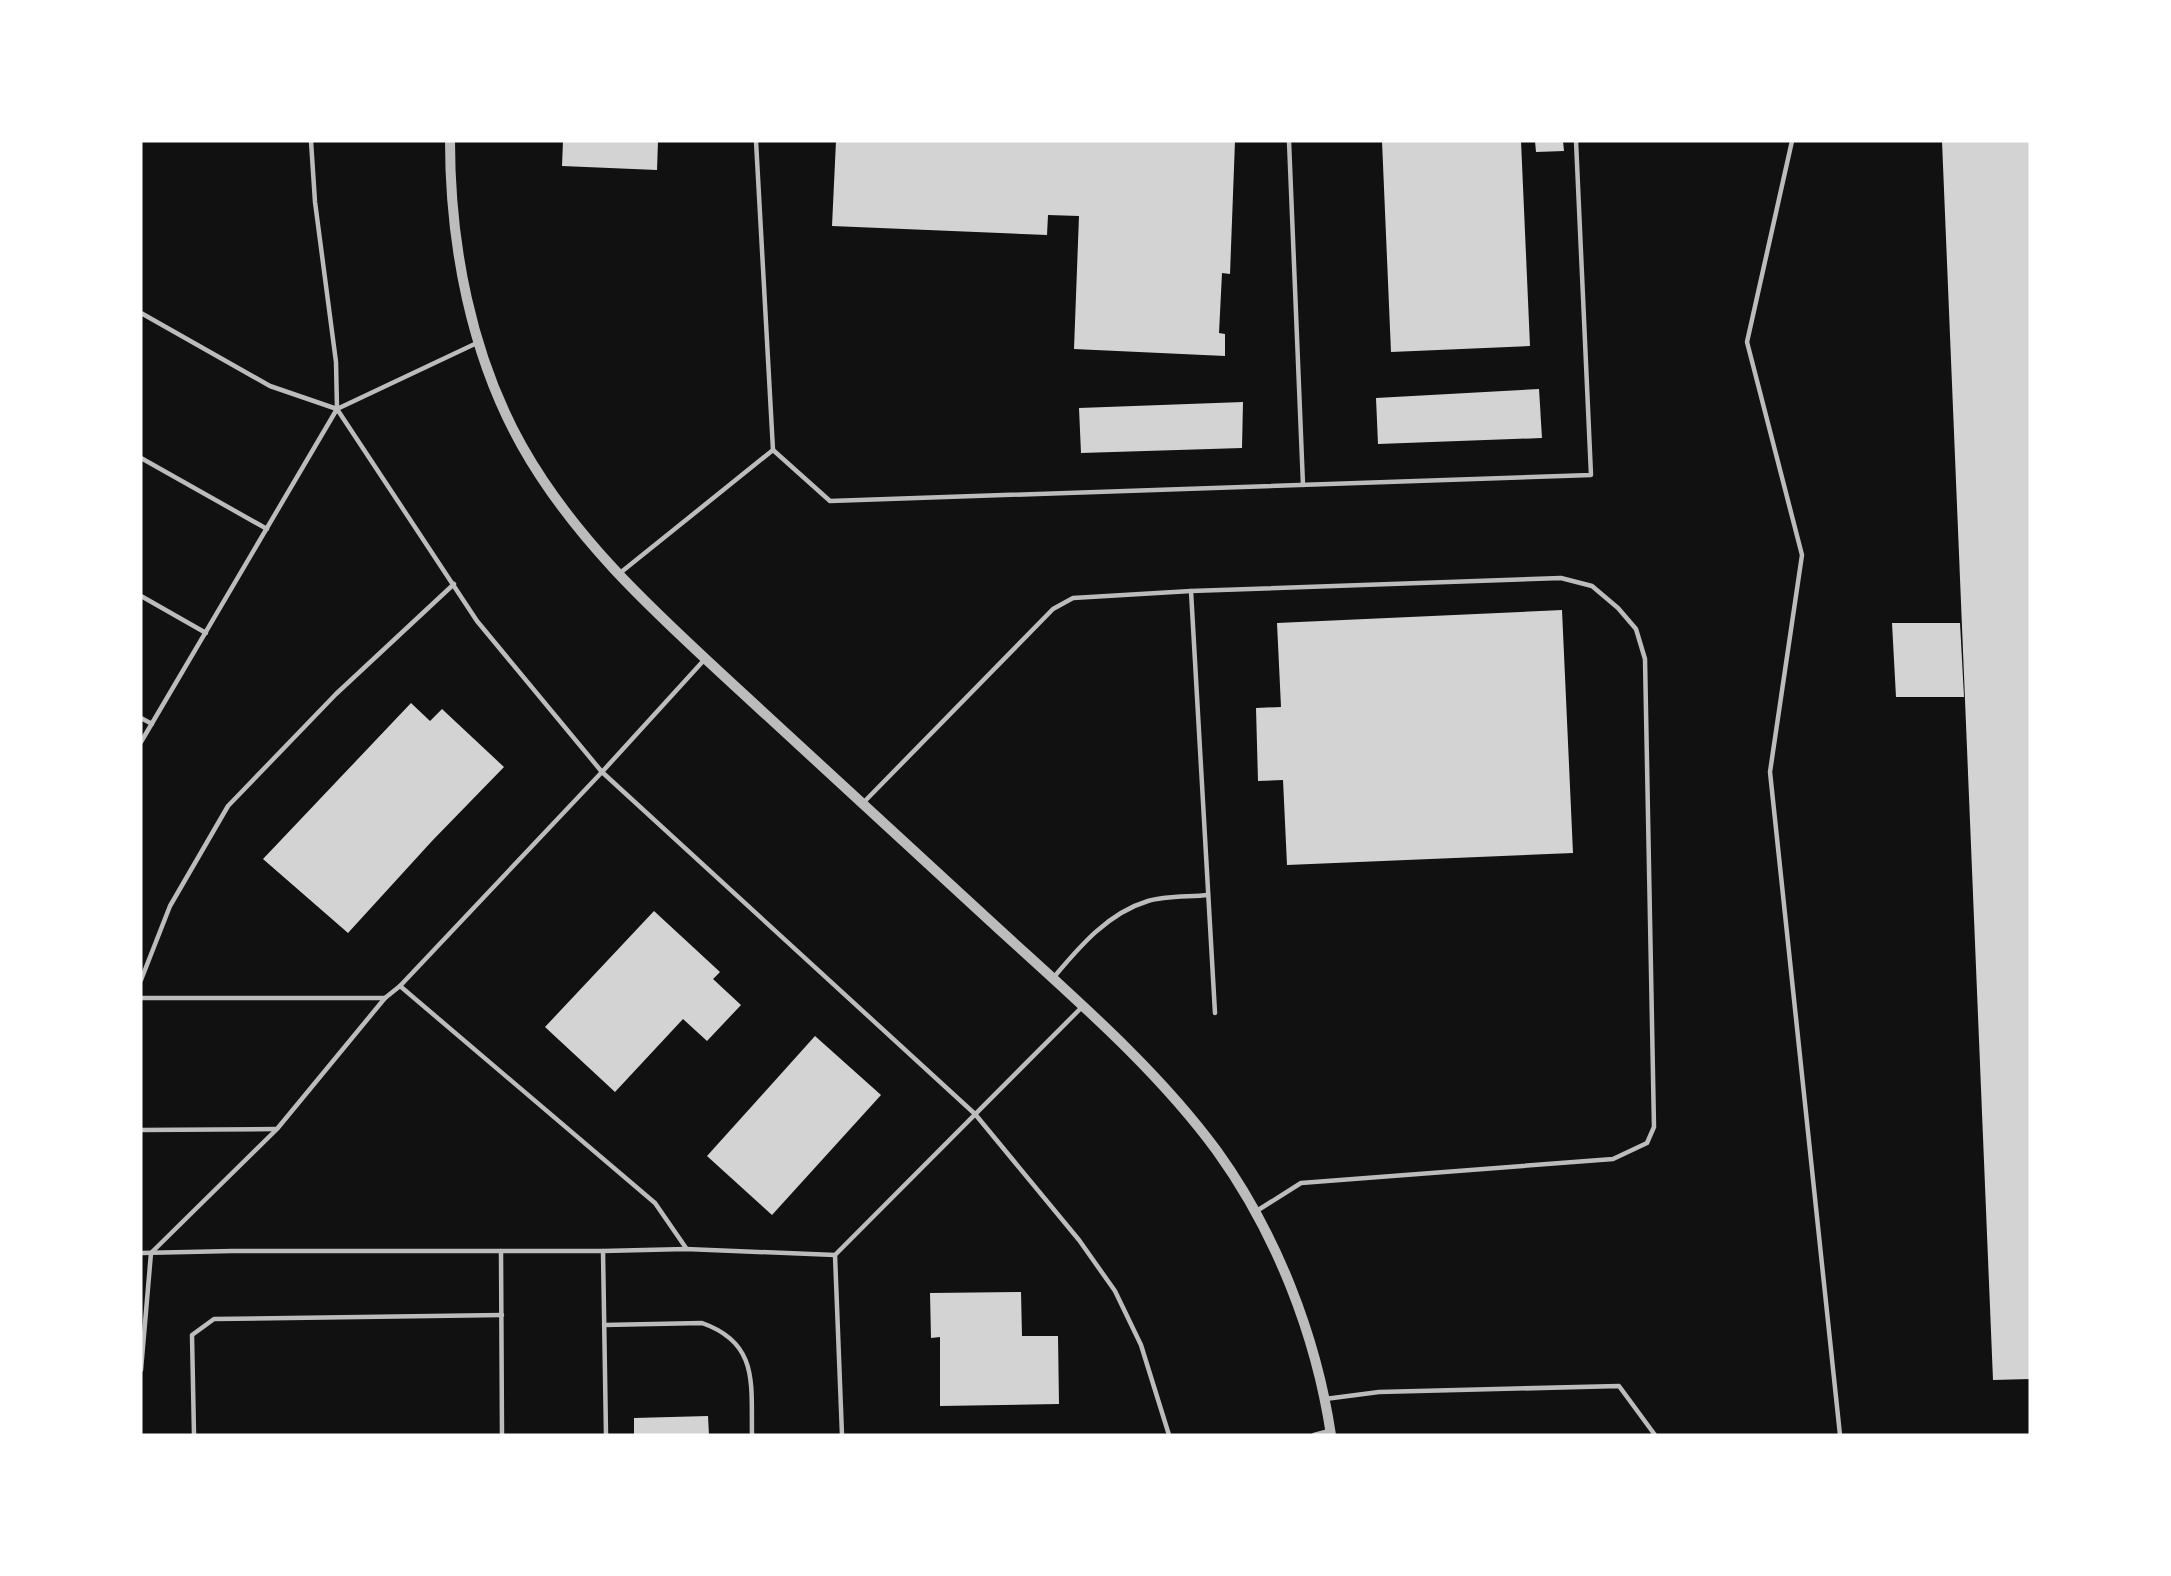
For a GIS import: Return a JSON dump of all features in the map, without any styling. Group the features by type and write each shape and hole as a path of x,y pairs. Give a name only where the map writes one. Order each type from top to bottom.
{"street":[{"path":"450,141 454,223 463,282 479,342 497,393 521,445 553,496 592,547 705,659 1083,1006 1164,1087 1217,1151 1255,1212 1283,1270 1310,1340 1325,1399 1330,1433"}],"lane":[{"path":"141,742 337,409 336,362 315,202 311,141"},
{"path":"756,141 773,450 830,501 1591,475 1576,141"},
{"path":"1289,141 1303,485"},
{"path":"1792,141 1747,342 1802,555 1770,772 1840,1435"},
{"path":"141,313 270,386 337,409 477,621 602,772 975,1114 1079,1240 1115,1290 1141,1345 1169,1435"},
{"path":"337,409 479,342"},
{"path":"619,575 773,450"},
{"path":"141,458 267,529"},
{"path":"862,803 1053,609 1073,598 1191,591 1561,578 1592,586 1618,608 1636,629 1645,659 1654,1127 1647,1143 1613,1159 1301,1183 1255,1212"},
{"path":"141,981 170,906 228,806 336,694 453,584"},
{"path":"1191,591 1215,1013"},
{"path":"141,597 206,633"},
{"path":"141,1370 151,1253 277,1129 385,998 400,986 705,659"},
{"path":"141,718 152,724"},
{"path":"1052,978 1082,943 1113,918 1148,901 1208,895"},
{"path":"400,986 655,1203 686,1249"},
{"path":"141,998 385,998"},
{"path":"842,1435 836,1255 1083,1006"},
{"path":"141,1130 277,1129"},
{"path":"141,1253 686,1249 836,1255"},
{"path":"501,1251 502,1435"},
{"path":"603,1251 606,1435"},
{"path":"194,1435 192,1335 214,1319 502,1315"},
{"path":"604,1325 702,1323 728,1336 745,1357 750,1375 752,1435"},
{"path":"1325,1399 1379,1392 1619,1386 1655,1435"},
{"path":"1314,1435 1330,1433"}],"building":[{"path":"563,141 658,141 657,170 562,166"},
{"path":"836,141 1235,141 1230,274 1222,273 1219,333 1225,334 1225,356 1074,349 1079,216 1048,215 1047,235 832,226"},
{"path":"1382,141 1521,141 1530,346 1391,352"},
{"path":"1535,141 1563,141 1564,151 1536,152"},
{"path":"1942,141 2030,141 2030,1379 1993,1380"},
{"path":"1539,389 1542,438 1378,444 1376,398"},
{"path":"1243,402 1242,448 1081,453 1079,408"},
{"path":"1562,610 1573,853 1287,865 1283,780 1258,781 1256,708 1281,707 1277,623"},
{"path":"1892,623 1960,623 1964,697 1896,697"},
{"path":"411,703 430,721 442,709 504,767 348,933 263,859"},
{"path":"654,911 720,972 713,979 741,1005 707,1041 683,1019 615,1092 545,1027"},
{"path":"815,1036 881,1095 772,1215 707,1156"},
{"path":"1021,1292 1022,1336 1058,1336 1059,1404 940,1406 940,1337 931,1338 930,1293"},
{"path":"708,1416 709,1435 634,1435 634,1418"}]}
